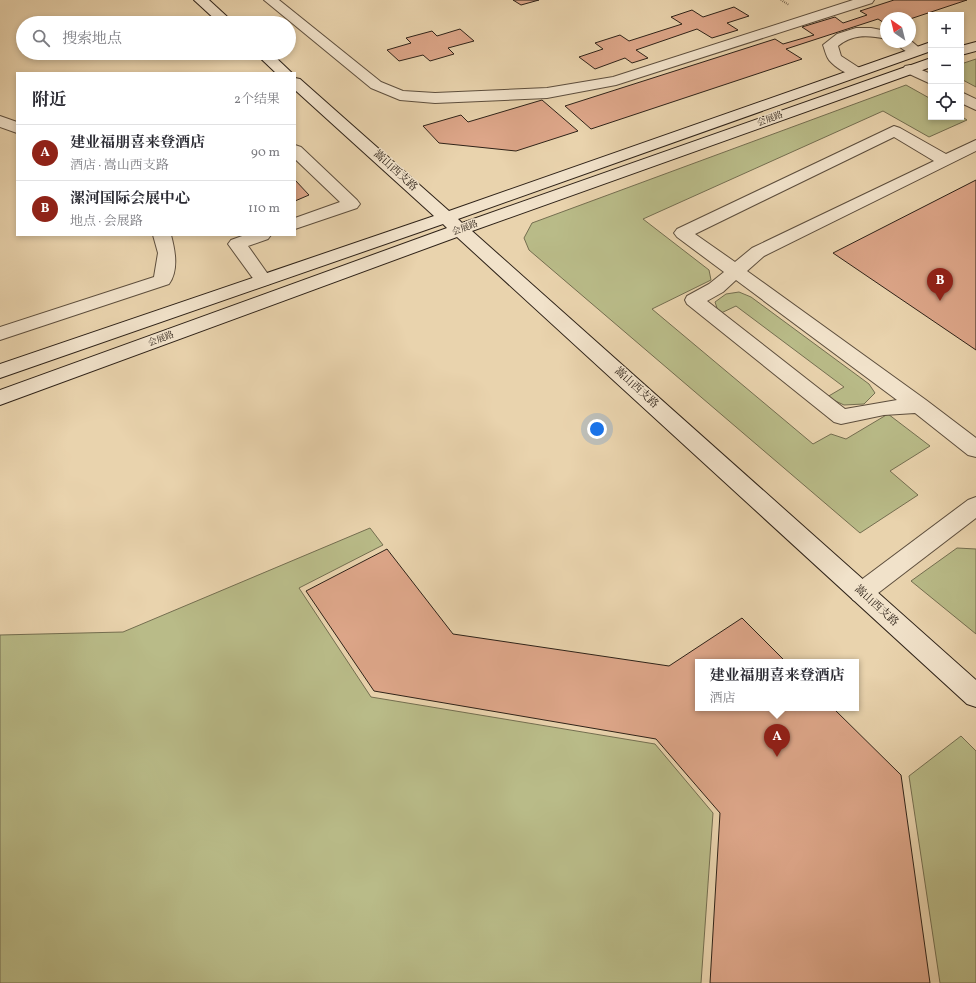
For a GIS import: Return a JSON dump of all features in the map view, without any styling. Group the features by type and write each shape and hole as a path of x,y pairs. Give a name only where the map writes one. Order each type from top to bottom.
{"street":[{"path":"201,0 219,16"},
{"path":"271,0 291,16"},
{"path":"296,20 376,85 400,95 435,98 548,93 616,81 867,0"},
{"path":"810,18 831,30 853,33 868,32 880,34"},
{"path":"831,30 831,52 835,58 856,72"},
{"name":"会展路","path":"0,398 454,223 891,59 917,46"},
{"path":"964,50 976,46"},
{"path":"891,59 928,78"},
{"path":"270,60 284,72"},
{"name":"会展路","path":"0,371 264,280 454,223 928,63"},
{"name":"嵩山西支路","path":"296,83 454,223 976,696"},
{"path":"964,98 976,105"},
{"path":"0,121 16,128"},
{"path":"946,161 894,131 683,233 919,405 976,449"},
{"path":"919,405 884,408 841,417 694,300 716,288 758,252 976,145"},
{"path":"296,151 351,204 296,224"},
{"path":"0,334 163,280 167,253 162,236"},
{"path":"259,236 236,244 264,280"},
{"path":"861,593 976,506"}],"green space":[{"path":"976,59 976,87 964,81 964,63"},
{"path":"906,85 928,97 928,120 964,120 964,118 967,120 929,137 883,111 643,219 709,270 711,280 652,309 813,444 831,434 846,439 888,414 930,446 890,471 918,495 860,533 529,250 524,238 532,223"},
{"path":"739,292 751,297 869,384 875,393 864,404 844,405 827,397 844,387 736,306 719,314 715,302 726,294"},
{"path":"370,528 383,545 299,588 371,697 655,744 713,813 701,983 0,983 0,635 123,632"},
{"path":"957,548 976,549 976,634 911,581"},
{"path":"961,736 976,751 976,983 940,983 909,776"}],"building":[{"path":"513,0 539,0 521,5"},
{"path":"894,0 967,0 916,17 916,12 880,12 880,20 878,19 786,49 802,59 591,129 565,106 775,39 783,44 814,35 802,27 835,17 843,23 867,15 860,11"},
{"path":"734,7 749,16 727,23 738,30 712,38 697,29 636,50 648,58 632,63 625,58 595,69 579,57 603,49 595,43 620,35 629,41 682,24 671,17 692,10 703,17"},
{"path":"460,29 474,41 448,48 454,54 430,61 423,55 399,61 387,50 411,43 406,38 432,31 437,36"},
{"path":"542,100 578,131 516,151 439,143 423,126 461,115 468,122"},
{"path":"976,180 976,350 833,253"},
{"path":"296,181 309,195 296,201"},
{"path":"387,549 453,634 669,666 742,618 783,659 695,659 695,711 836,711 901,775 930,983 710,983 720,813 656,739 374,691 306,591"}],"place":[{"name":"漯河国际会展中心","path":"940,301"},
{"name":"建业福朋喜来登酒店","path":"777,757"}]}
